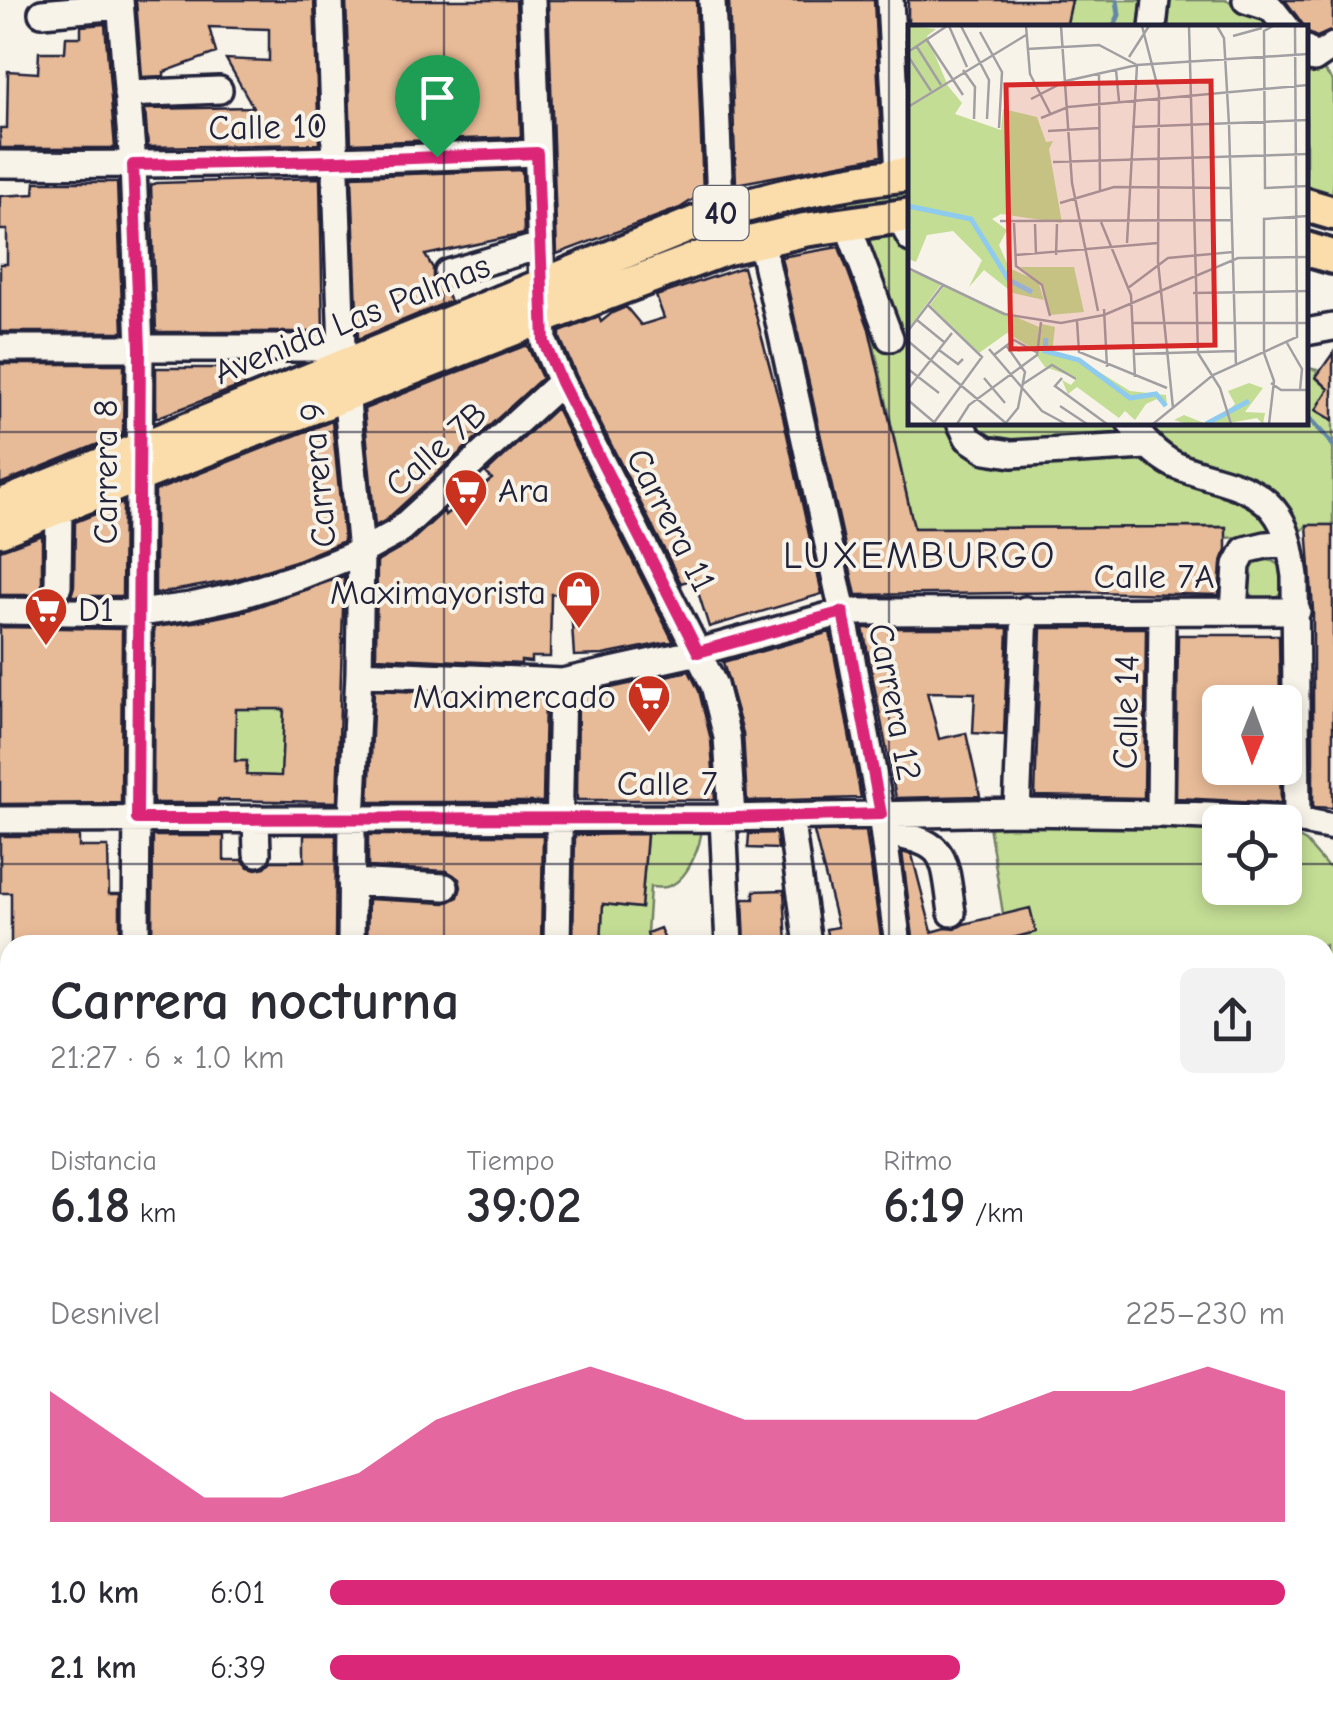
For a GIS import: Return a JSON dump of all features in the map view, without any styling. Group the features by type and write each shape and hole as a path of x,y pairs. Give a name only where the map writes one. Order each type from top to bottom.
{"main road":[{"name":"Avenida Las Palmas","path":"542,302 720,213 824,187 905,174"},
{"path":"1308,206 1333,214"},
{"name":"Avenida Las Palmas","path":"0,530 59,507 140,462 344,370 542,302 761,240 847,222 906,223"},
{"path":"1308,250 1333,258"},
{"name":"Avenida Las Palmas","path":"0,506 140,462"}],"street":[{"name":"Carrera 9","path":"330,0 344,370 361,552 351,935"},
{"name":"Carrera 11","path":"532,0 544,342 714,685 728,737 729,935"},
{"path":"712,0 724,249"},
{"path":"890,0 905,174"},
{"path":"1153,25 1156,0"},
{"path":"1246,0 1270,8 1284,25"},
{"path":"42,13 120,3"},
{"name":"Carrera 8","path":"120,3 133,165 140,348 136,935"},
{"path":"127,94 220,90"},
{"name":"Calle 10","path":"0,164 337,161 537,153"},
{"path":"847,222 890,338"},
{"name":"Carrera 12","path":"761,240 843,612 882,824 897,935"},
{"path":"448,274 540,246"},
{"path":"1308,332 1333,327"},
{"path":"0,348 140,348 344,370"},
{"name":"Calle 7B","path":"0,611 58,600 139,614 191,606 300,576 361,552 396,533 561,382"},
{"path":"962,425 968,438 986,450 1012,454 1146,446"},
{"path":"1132,425 1146,446 1174,464 1254,492 1278,514 1296,576 1297,805"},
{"path":"58,600 59,507"},
{"path":"1234,611 1237,565 1245,550 1289,543"},
{"path":"1017,812 1026,610"},
{"name":"Calle 14","path":"1160,814 1162,611"},
{"name":"Calle 7A","path":"359,672 562,682 698,652 843,612 1297,611"},
{"path":"557,935 562,682"},
{"name":"Calle 7","path":"0,820 790,816 882,824 1017,812 1202,816"},
{"path":"790,816 807,935"},
{"path":"256,820 257,853"},
{"name":"Calle 7","path":"1302,821 1333,828"},
{"path":"882,824 929,844 945,863 952,913"},
{"path":"352,882 445,887"}],"green space":[{"path":"1072,0 1149,0 1146,25 1067,25"},
{"path":"1163,0 1225,0 1266,13 1276,25 1160,25"},
{"path":"1308,60 1318,64 1333,81 1333,203 1308,195"},
{"path":"908,184 908,204 731,233 730,223"},
{"path":"908,226 908,425 1125,425 1250,498 1271,527 1269,532 1226,538 1225,527 914,528 852,245 854,233"},
{"path":"1308,368 1317,370 1316,378 1329,389 1316,410 1333,420 1333,525 1307,525 1301,532 1294,532 1178,459 1139,425 1308,425"},
{"path":"1265,560 1279,566 1285,580 1279,594 1265,600 1251,594 1245,580 1251,566"},
{"path":"227,709 284,709 282,801 275,802 275,776 246,775 246,761 220,761"},
{"path":"988,819 1202,825 1202,905 1302,905 1302,840 1333,869 1333,935 1006,935"},
{"path":"648,826 702,826 687,871 674,884 650,887 648,935 601,935 603,904 641,908"}],"building":[{"path":"136,0 314,0 319,144 148,147 145,109 253,107 226,59 269,61 269,29 209,27 216,53 164,72 164,76 142,77"},
{"path":"346,0 516,0 521,137 351,143"},
{"path":"548,0 696,0 703,193 680,208 557,254"},
{"path":"729,0 874,0 882,156 736,184"},
{"path":"908,0 1072,0 1067,25 908,25"},
{"path":"1285,0 1333,0 1333,30 1317,37 1309,33 1308,25 1303,25"},
{"path":"105,24 115,148 0,148 0,128 7,128 8,71 38,73 39,52 65,52 66,37 81,37 81,26"},
{"path":"522,170 524,234 425,255 433,268 433,278 450,301 358,339 352,176"},
{"path":"320,178 323,332 156,332 151,185"},
{"path":"35,182 117,182 123,332 0,332 0,264 7,264 7,230 0,230 0,196 34,194"},
{"path":"839,247 869,329 914,528 1226,527 1219,595 856,595 781,257"},
{"path":"743,267 783,416 822,594 709,627 694,579 681,583 576,375 560,332 599,317 601,322 626,307 641,325 664,318 656,296"},
{"path":"527,345 542,378 375,526 364,409"},
{"path":"1333,353 1333,420 1316,410 1329,389 1316,377"},
{"path":"0,364 124,364 123,434 0,484"},
{"path":"156,368 236,368 243,374 244,385 156,418"},
{"path":"556,408 673,641 603,655 574,656 570,593 551,594 550,657 531,657 531,662 521,664 376,657 377,562 407,545 444,511 445,515 492,479 486,473"},
{"path":"332,421 344,541 233,580 155,594 155,491"},
{"path":"123,503 122,596 71,596 75,522"},
{"path":"1307,525 1333,525 1333,808 1313,807 1313,610"},
{"path":"42,535 45,595 0,595 0,550"},
{"path":"344,576 337,802 153,803 154,627 242,612","holes":["236,709 284,709 281,776 246,775 247,761 235,761"]},
{"path":"0,627 122,629 121,803 0,804"},
{"path":"863,628 1008,628 1004,735 973,733 975,693 927,692 939,739 966,733 980,796 896,798"},
{"path":"1041,628 1146,628 1144,798 1035,796"},
{"path":"830,632 861,798 747,801 743,733 723,662"},
{"path":"1178,635 1279,635 1280,685 1202,685 1202,785 1280,785 1281,803 1176,798"},
{"path":"689,671 699,691 711,740 715,800 577,800 578,695"},
{"path":"374,690 421,692 421,696 447,697 447,693 545,698 543,802 369,802"},
{"path":"866,831 881,935 827,935 826,929 838,927 814,832"},
{"path":"776,833 778,849 748,848 749,834"},
{"path":"647,834 641,908 603,904 601,935 573,935 575,835"},
{"path":"304,835 336,835 335,935 152,935 153,836 224,836 224,860 243,860 256,869 271,861 304,861"},
{"path":"368,835 543,835 541,935 367,935 368,899 445,903 458,897 461,887 459,879 447,871 368,867"},
{"path":"0,836 79,836 79,847 108,847 109,894 120,894 120,935 11,935 11,893 0,893"},
{"path":"902,852 912,855 932,932 1030,908 1036,932 1024,935 913,935"},
{"path":"784,890 786,935 745,935 743,899 754,899 754,891"},
{"path":"660,928 663,935 648,935"}],"waterway":[{"path":"1114,25 1119,15 1117,0"},
{"path":"1308,419 1333,445"}],"place":[{"name":"Ara","path":"466,528"},
{"name":"Maximayorista","path":"579,630"},
{"name":"D1","path":"46,647"},
{"name":"Maximercado","path":"649,734"}],"district":[{"name":"LUXEMBURGO","path":"920,556"}],"route":[{"path":"537,153 544,342 698,652 843,612 881,814 137,819 140,348 133,165 437,157 537,153"}]}
